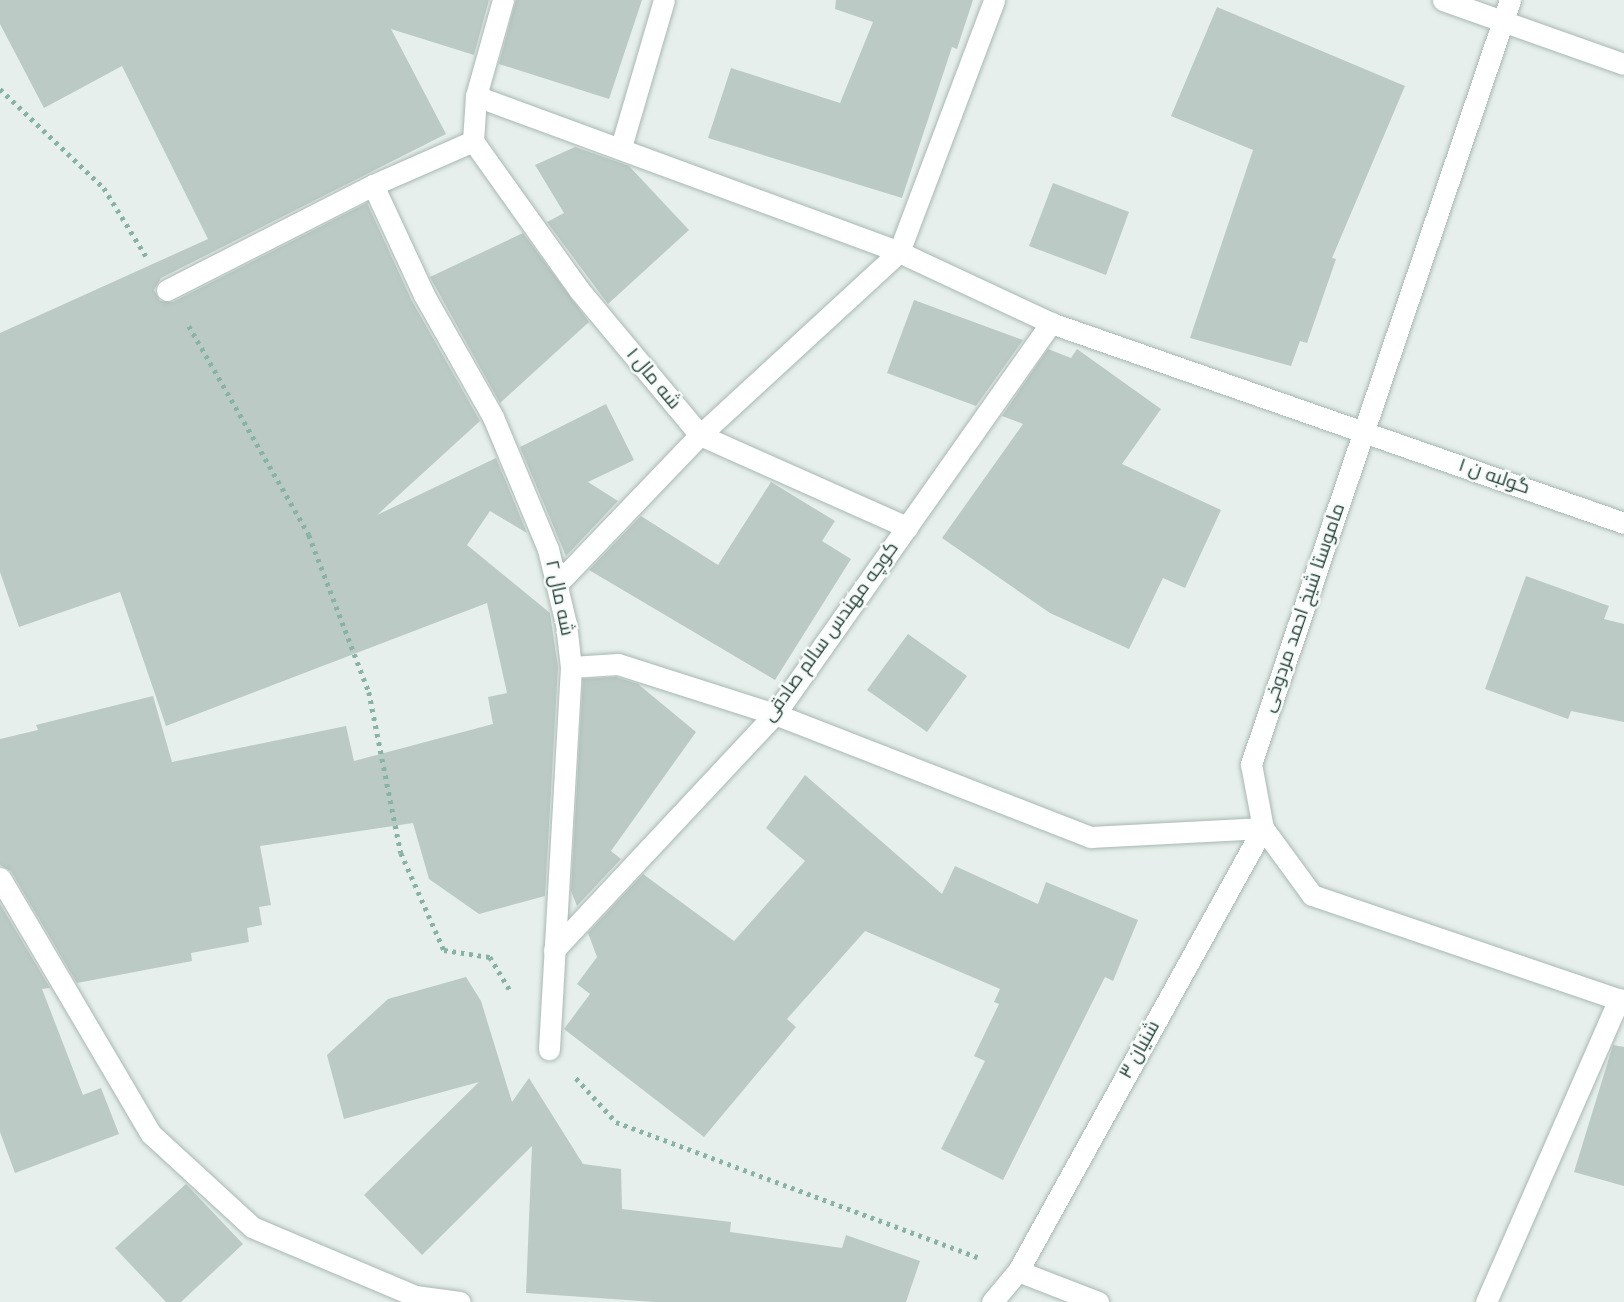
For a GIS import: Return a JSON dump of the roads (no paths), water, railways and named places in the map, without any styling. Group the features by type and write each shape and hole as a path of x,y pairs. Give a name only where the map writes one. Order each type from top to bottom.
{"street":[{"path":"167,290 373,186 472,141 476,96 503,0"},
{"path":"621,147 664,0"},
{"path":"557,584 700,435 899,252 994,0"},
{"path":"1443,0 1624,64"},
{"name":"ماموستا شیخ احمد مردوخی","path":"1510,0 1251,764 1263,828 1312,895 1622,1000"},
{"name":"گولبه ن ۱","path":"476,96 621,147 899,252 1051,323 1624,523"},
{"name":"شه مال ۱","path":"472,141 580,291 700,435 907,527"},
{"name":"شه مال ۲","path":"373,186 424,295 493,417 548,549 557,584 571,667 549,1049"},
{"name":"کوچه مهندس سالم صادقی","path":"554,950 775,714 1051,323"},
{"path":"571,667 618,664 775,714 1091,837 1263,828"},
{"name":"شنیان ۳","path":"992,1302 1018,1271 1263,828"},
{"path":"0,878 152,1134 252,1227 415,1296 460,1302"},
{"path":"1486,1302 1622,1000"},
{"path":"1018,1271 1098,1302"}]}
